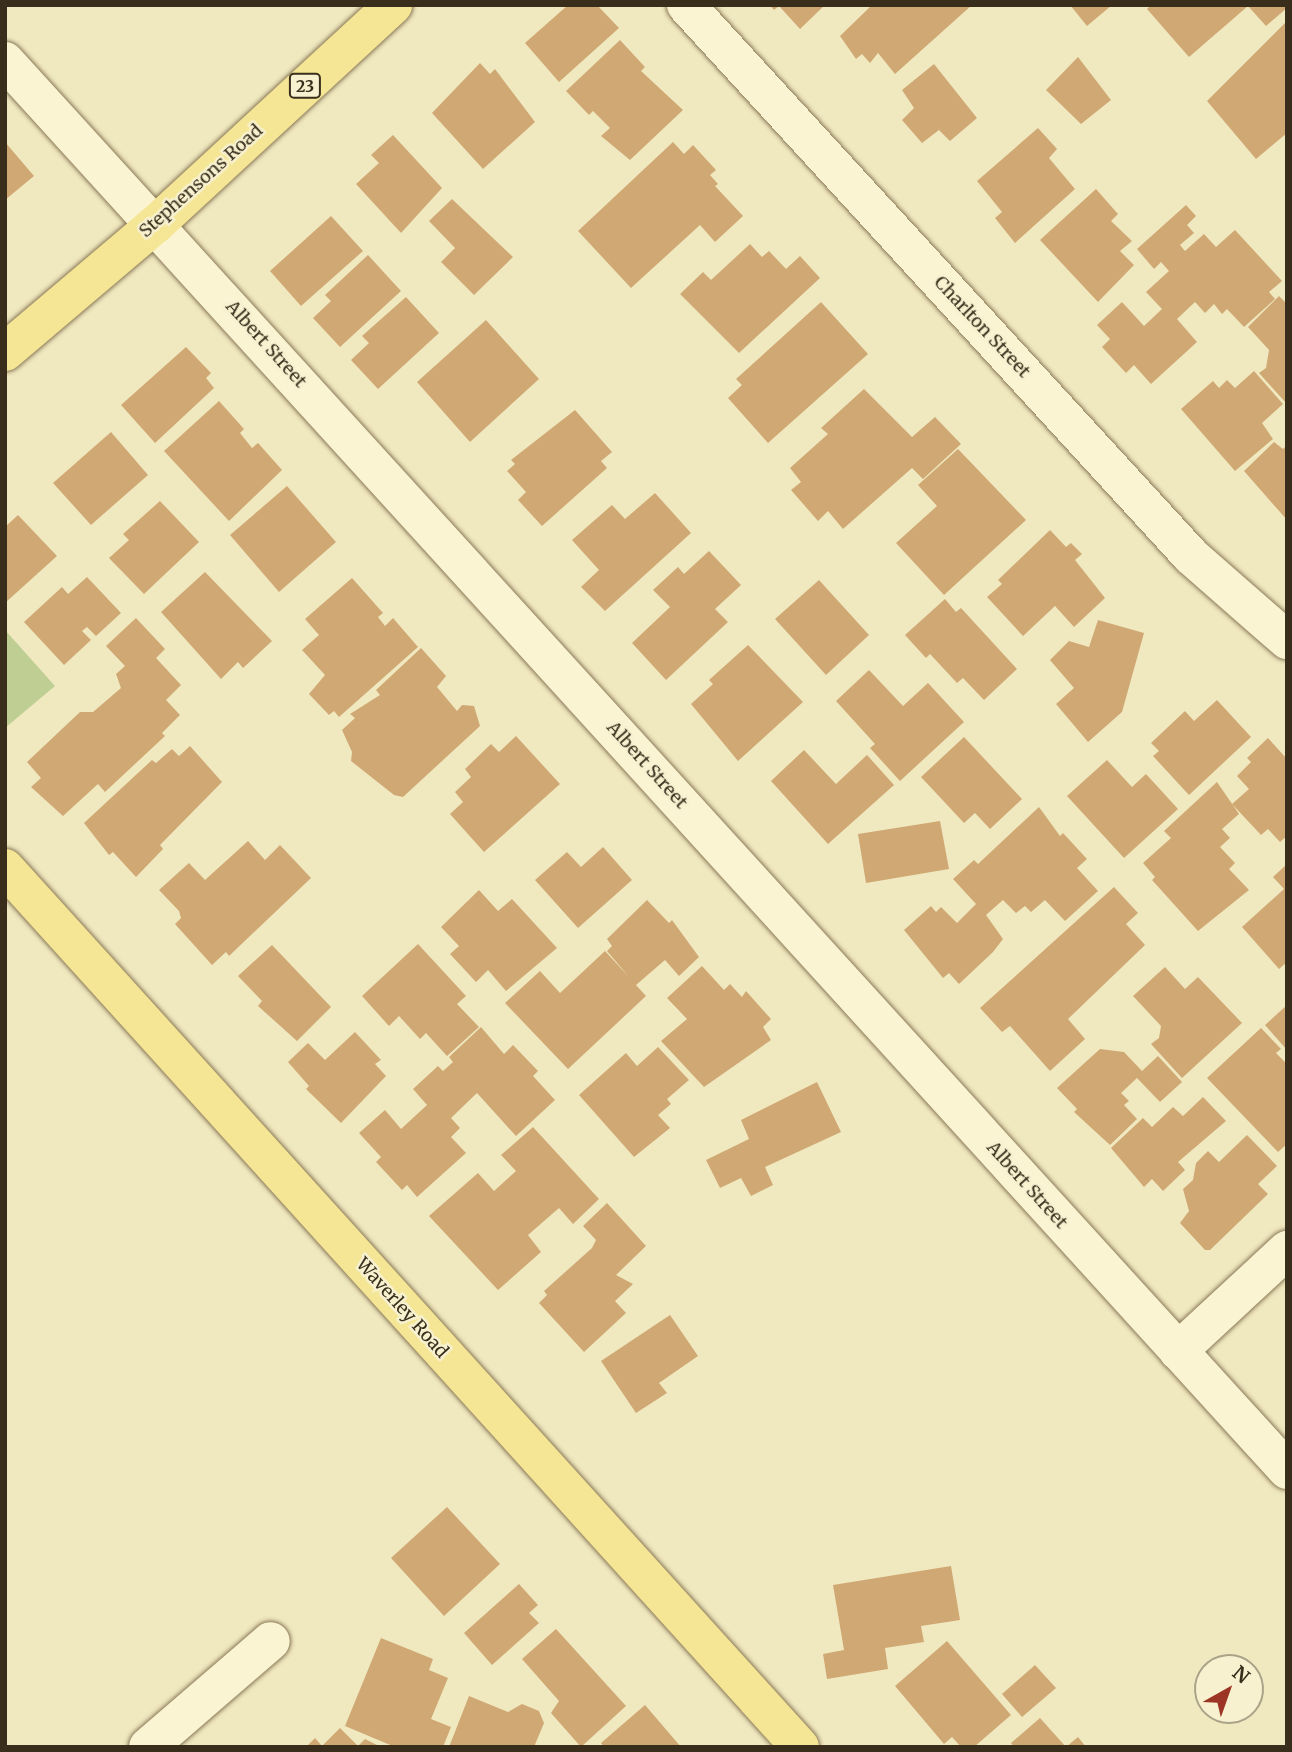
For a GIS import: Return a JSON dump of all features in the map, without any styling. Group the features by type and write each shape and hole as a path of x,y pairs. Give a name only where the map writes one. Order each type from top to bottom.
{"main road":[{"name":"Stephensons Road","path":"5,352 155,225 393,5"},
{"name":"Waverley Road","path":"5,868 800,1747"}],"street":[{"name":"Charlton Street","path":"686,5 1191,556 1287,640"},
{"name":"Albert Street","path":"5,61 1287,1470"},
{"path":"1178,1351 1287,1250"},
{"path":"148,1747 271,1641"}],"green space":[{"path":"5,630 55,686 5,728"}],"building":[{"path":"568,5 597,5 619,28 559,82 525,43"},
{"path":"770,5 825,5 800,29 779,6 774,10"},
{"path":"872,5 972,5 895,74 878,53 870,63 862,54 856,59 840,36"},
{"path":"1070,5 1112,5 1087,26"},
{"path":"1151,5 1287,5 1287,8 1266,26 1248,6 1189,57 1147,9"},
{"path":"1287,21 1287,133 1256,159 1207,101"},
{"path":"620,40 645,67 641,71 683,110 630,160 601,136 610,128 593,111 589,115 566,91"},
{"path":"1078,57 1111,100 1081,124 1046,90"},
{"path":"480,63 490,74 495,69 535,122 483,169 432,113"},
{"path":"934,64 977,118 950,141 939,130 922,143 902,120 914,108 902,90"},
{"path":"1038,128 1057,149 1049,158 1075,189 1015,243 995,218 1002,212 977,181"},
{"path":"393,135 442,188 401,233 356,184 379,163 371,155"},
{"path":"5,142 34,176 5,200"},
{"path":"673,142 684,154 693,145 716,170 710,175 718,184 715,186 743,216 715,242 700,225 631,288 578,231"},
{"path":"1096,189 1118,214 1111,221 1132,241 1120,251 1134,265 1098,302 1040,240"},
{"path":"452,199 513,257 474,295 441,262 455,248 429,221"},
{"path":"1186,205 1196,216 1187,225 1194,233 1180,245 1185,251 1204,234 1216,247 1235,230 1282,281 1269,292 1275,299 1244,327 1227,309 1222,314 1214,304 1205,313 1195,302 1177,319 1197,342 1151,384 1134,365 1126,373 1102,347 1110,339 1097,325 1122,302 1144,326 1162,309 1146,292 1169,271 1161,262 1154,269 1137,249"},
{"path":"331,216 363,251 301,306 270,271"},
{"path":"750,244 762,257 769,251 786,269 800,256 820,278 739,353 680,294 703,272 711,280"},
{"path":"368,255 401,291 340,347 313,318 331,301 325,295"},
{"path":"1279,296 1287,304 1287,404 1259,373 1266,368 1269,350 1248,327"},
{"path":"406,297 439,333 378,389 351,360 369,343 362,336"},
{"path":"821,302 868,354 768,443 728,398 742,385 736,379"},
{"path":"486,320 539,379 470,442 417,382"},
{"path":"186,347 211,373 206,378 214,388 155,443 121,405"},
{"path":"1254,371 1283,404 1262,423 1273,439 1235,471 1181,409 1213,381 1219,388 1227,380 1235,388"},
{"path":"864,389 912,437 935,417 961,444 923,479 912,468 843,529 828,511 818,521 791,490 801,482 790,468 828,434 821,428"},
{"path":"219,401 244,429 240,433 252,448 258,443 282,470 229,521 164,451"},
{"path":"575,410 612,452 601,461 607,468 542,526 518,500 526,492 507,471 515,464 511,460"},
{"path":"111,432 148,475 91,525 53,483"},
{"path":"1274,442 1283,449 1287,445 1287,520 1244,471"},
{"path":"958,449 1026,520 944,595 896,543 937,506 918,485"},
{"path":"287,486 336,542 279,592 230,535"},
{"path":"655,493 691,533 605,611 581,587 599,570 572,540 612,505 625,519"},
{"path":"160,501 199,542 144,594 109,558 129,540 123,534"},
{"path":"18,515 57,556 5,603 5,527"},
{"path":"1050,530 1066,547 1071,543 1082,554 1075,560 1105,598 1074,627 1055,606 1023,636 987,597 1002,584 998,580"},
{"path":"709,551 741,585 715,609 728,622 666,680 632,643 670,607 653,590 678,567 684,574"},
{"path":"205,572 272,641 243,668 238,662 221,679 161,612"},
{"path":"87,577 121,613 96,636 87,627 82,631 91,640 64,665 24,622 62,587 68,594"},
{"path":"352,578 383,613 378,617 385,626 393,618 418,647 339,717 334,711 329,715 309,694 325,675 302,650 319,635 305,619"},
{"path":"819,580 869,635 826,675 775,619"},
{"path":"945,599 956,612 961,608 1017,669 984,700 963,678 957,683 930,654 926,658 905,635"},
{"path":"136,618 165,649 156,658 181,685 166,700 180,715 162,733 165,736 105,792 98,784 63,816 31,787 41,778 27,762 80,712 93,712 121,688 116,674 125,666 106,646"},
{"path":"1098,620 1144,633 1122,712 1088,742 1056,704 1074,688 1050,660 1069,641 1089,647"},
{"path":"748,645 803,702 738,761 691,704 713,684 709,680"},
{"path":"421,648 446,676 437,687 457,711 462,705 474,706 480,726 403,797 394,795 351,761 352,752 342,730 355,718 350,714 380,695 376,690"},
{"path":"869,670 903,706 928,683 964,722 900,781 870,748 875,744 836,701"},
{"path":"1217,700 1251,737 1189,795 1153,756 1159,751 1151,743 1185,711 1194,721"},
{"path":"516,736 560,784 484,852 450,814 463,802 455,792 471,777 465,769 491,744 499,752"},
{"path":"964,737 1022,799 990,829 975,813 964,823 921,777"},
{"path":"1268,738 1287,759 1287,836 1280,842 1268,829 1261,835 1232,804 1249,789 1237,776 1251,762 1247,758"},
{"path":"190,746 222,782 160,845 163,849 136,877 113,852 109,855 84,823 152,760 156,763 172,749 179,756"},
{"path":"804,750 836,784 867,755 894,785 828,844 771,781"},
{"path":"1107,760 1132,787 1146,774 1178,809 1124,858 1067,796"},
{"path":"1217,782 1239,814 1222,829 1230,838 1220,847 1235,863 1229,869 1249,890 1198,931 1152,880 1155,877 1143,863 1171,838 1164,831"},
{"path":"1039,807 1060,836 1063,833 1087,859 1077,868 1098,891 1065,921 1045,900 1031,912 1025,906 1016,913 1003,900 986,915 1003,939 993,952 959,984 949,973 943,978 904,930 931,906 936,912 941,907 957,923 976,904 953,879 974,860 978,864"},
{"path":"940,821 949,869 866,883 858,834"},
{"path":"248,841 265,860 280,845 311,878 229,956 226,952 212,965 175,924 181,918 179,911 159,890 189,863 205,880"},
{"path":"603,847 632,880 578,928 535,880 567,852 581,867"},
{"path":"1287,864 1287,962 1279,969 1242,927 1284,889 1273,877"},
{"path":"1114,887 1138,913 1126,924 1145,945 1068,1019 1085,1039 1050,1071 1010,1026 1002,1032 980,1008"},
{"path":"479,890 498,911 512,899 557,948 506,991 488,970 476,982 450,954 459,946 441,927"},
{"path":"647,900 669,923 672,920 699,957 679,976 665,960 636,985 646,996 568,1069 505,1003 540,971 560,993 605,951 629,977 607,951 612,946 607,939"},
{"path":"418,944 466,996 457,1004 479,1027 447,1056 426,1033 420,1039 399,1016 389,1026 362,996"},
{"path":"272,945 331,1007 297,1041 258,1006 262,1001 238,976"},
{"path":"702,966 724,990 730,984 742,997 746,991 771,1019 763,1027 771,1040 704,1087 661,1041 687,1019 667,998"},
{"path":"1165,967 1185,989 1198,977 1242,1023 1182,1078 1151,1044 1159,1038 1161,1026 1133,996"},
{"path":"1287,1005 1287,1050 1265,1025"},
{"path":"481,1027 504,1054 513,1045 538,1071 533,1076 555,1100 516,1136 477,1093 451,1118 460,1128 451,1137 466,1153 417,1197 407,1185 402,1190 376,1162 381,1157 359,1133 385,1110 401,1129 427,1105 413,1089 438,1066 443,1071 453,1062 449,1057"},
{"path":"1261,1028 1281,1049 1276,1053 1287,1064 1287,1144 1278,1152 1207,1078"},
{"path":"355,1032 381,1060 375,1064 386,1076 341,1123 306,1089 309,1086 288,1062 308,1043 325,1060"},
{"path":"658,1047 689,1080 667,1099 671,1104 658,1115 670,1128 634,1157 579,1095 626,1053 637,1066"},
{"path":"1100,1049 1124,1052 1142,1071 1158,1056 1182,1082 1160,1102 1137,1078 1121,1093 1129,1101 1124,1105 1137,1119 1110,1145 1074,1112 1077,1109 1057,1088"},
{"path":"817,1082 841,1132 765,1167 773,1185 751,1196 741,1178 720,1188 706,1160 749,1139 741,1120"},
{"path":"1203,1097 1226,1121 1178,1162 1185,1170 1163,1191 1152,1179 1144,1187 1111,1148 1143,1118 1152,1127 1173,1107 1183,1116"},
{"path":"533,1127 599,1199 573,1224 559,1208 528,1235 541,1252 498,1290 429,1216 478,1173 494,1191 516,1171 501,1155"},
{"path":"1247,1135 1277,1166 1258,1184 1268,1194 1210,1250 1205,1250 1180,1223 1189,1211 1183,1189 1193,1180 1196,1163 1208,1151 1219,1162"},
{"path":"607,1203 646,1246 616,1275 633,1284 615,1301 626,1313 584,1352 539,1303 547,1295 544,1291 592,1248 596,1240 583,1226"},
{"path":"670,1315 698,1356 659,1383 667,1393 636,1413 601,1361"},
{"path":"447,1507 500,1564 444,1616 391,1558"},
{"path":"951,1566 960,1620 921,1626 924,1642 885,1648 888,1669 827,1679 823,1654 844,1650 833,1585"},
{"path":"519,1584 538,1605 529,1613 539,1623 492,1665 464,1633"},
{"path":"556,1629 626,1706 581,1747 551,1713 559,1701 522,1659"},
{"path":"381,1638 433,1659 429,1670 448,1678 431,1719 451,1727 443,1747 395,1747 345,1726"},
{"path":"947,1641 1011,1715 974,1747 961,1747 952,1737 944,1744 895,1686"},
{"path":"1035,1665 1056,1688 1022,1717 1002,1694"},
{"path":"469,1696 508,1712 522,1704 539,1711 544,1723 534,1747 449,1747"},
{"path":"645,1705 681,1747 604,1747 601,1743"},
{"path":"1040,1718 1066,1747 1014,1747 1011,1743"},
{"path":"340,1728 358,1746 365,1739 381,1747 306,1747 315,1738 322,1746"},
{"path":"1078,1737 1086,1747 1066,1747"}]}
